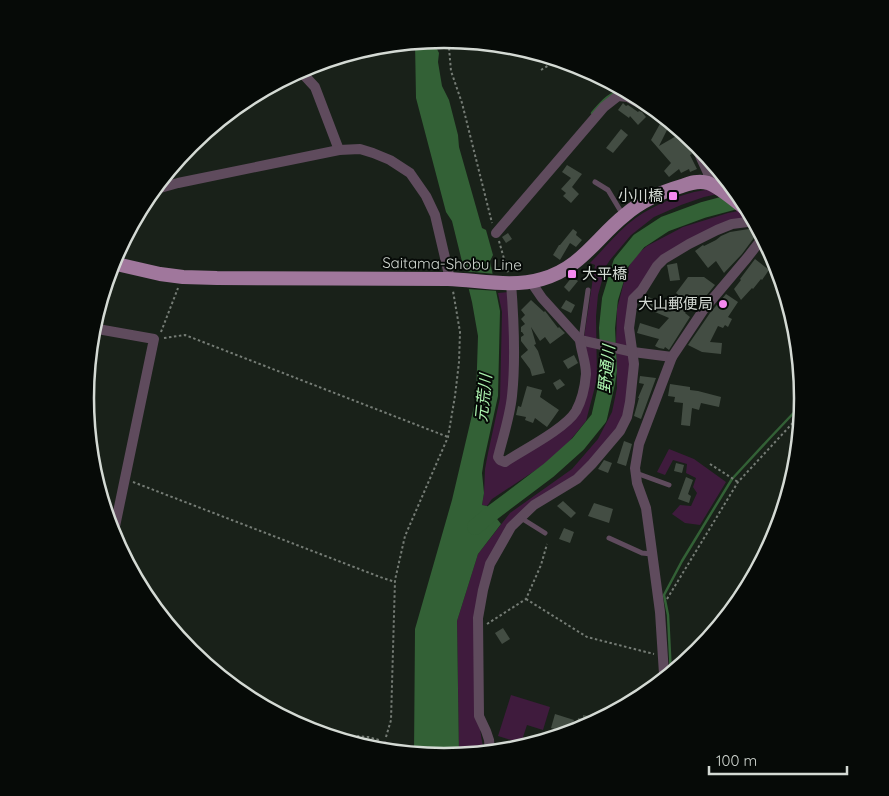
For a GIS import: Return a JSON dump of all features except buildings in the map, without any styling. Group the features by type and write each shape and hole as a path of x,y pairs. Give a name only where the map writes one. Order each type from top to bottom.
{"main road":[{"name":"Saitama-Shobu Line","path":"121,265 183,277 532,282 550,276 575,262 592,248 623,216 640,204 661,193 690,184 702,182 717,185"},
{"path":"717,185 732,197"}],"street":[{"path":"305,76 315,87 339,150"},
{"path":"496,233 604,107 618,96 625,97"},
{"path":"165,187 339,150 360,149 373,153 390,160 410,173 426,196 435,215 452,280"},
{"path":"703,162 709,177 717,185"},
{"path":"489,746 486,731 479,716 478,618 490,564 511,527 534,505 577,479 620,431 627,417 634,364 629,328 633,300 642,290 657,266 664,259 689,244 717,230 732,224 747,222"},
{"path":"663,672 660,612 646,508 637,483 635,468 639,444 672,357 704,308 759,243"},
{"path":"532,282 542,298 582,340 633,352 672,357"},
{"path":"509,283 514,324 512,398 498,457 500,460 504,462 551,433 569,419 576,410 584,387 586,374 581,346 582,340"},
{"path":"101,330 154,339 116,520"}],"lane":[{"path":"595,182 608,190 623,216"},
{"path":"582,340 588,290"},
{"path":"636,473 670,485"},
{"path":"521,518 545,533"},
{"path":"609,538 642,553 652,554"}],"path":[{"path":"450,48 451,71 462,103 492,224 509,283"},
{"path":"541,70 551,64"},
{"path":"154,339 159,336 183,277"},
{"path":"385,744 391,720 395,582 405,536 448,437 455,396 460,332 452,280"},
{"path":"154,339 185,336 448,437"},
{"path":"660,612 738,482 794,422"},
{"path":"710,464 738,482"},
{"path":"125,479 395,582"},
{"path":"478,629 526,600 541,565 547,544"},
{"path":"526,600 587,637 662,656"},
{"path":"304,719 320,726"},
{"path":"357,738 358,736 368,737 384,743"}],"shaded area":[{"path":"725,187 728,192 704,197 654,217 631,235 606,266 598,295 596,316 597,379 586,421 568,443 545,464 492,499 487,506 482,505 485,469 500,398 502,312 498,293 509,292 510,315 509,395 500,463 563,427 584,399 584,337 595,265 590,263 635,218 651,208 694,192"},
{"path":"741,211 746,219 660,257 630,302 627,411 613,437 575,476 510,523 476,616 480,729 483,747 459,748 457,621 478,554 510,513 572,469 598,439 612,412 617,388 617,309 627,270 635,256 647,246 683,227"},
{"path":"669,449 694,459 726,482 700,525 685,523 672,514 680,505 691,506 697,493 693,487 696,478 686,473 687,464 673,460 665,475 657,472"},
{"path":"511,695 550,707 543,730 527,725 522,740 516,741 498,736"}],"water":[{"name":"元荒川","path":"436,48 439,53 438,62 442,86 449,100 458,135 459,147 482,228 486,230 493,255 490,261 500,311 498,396 482,473 484,493 482,505 487,506 501,524 478,554 457,621 459,748 414,747 415,629 452,500 476,398 478,336 472,302 452,221 446,212 416,98 415,49"}],"pier":[{"path":"462,271 495,274 499,291 467,289"}],"waterway":[{"path":"592,113 610,95 617,92"},
{"name":"野通川","path":"475,527 549,470 578,444 599,418 609,370 607,328 610,299 621,263 639,241 665,224 703,210 735,201"},
{"path":"671,666 668,615 664,595 682,561 732,479 794,412"}],"place":[{"name":"小川橋","path":"673,196"},
{"name":"大平橋","path":"572,274"},
{"name":"大山郵便局","path":"723,304"}]}
